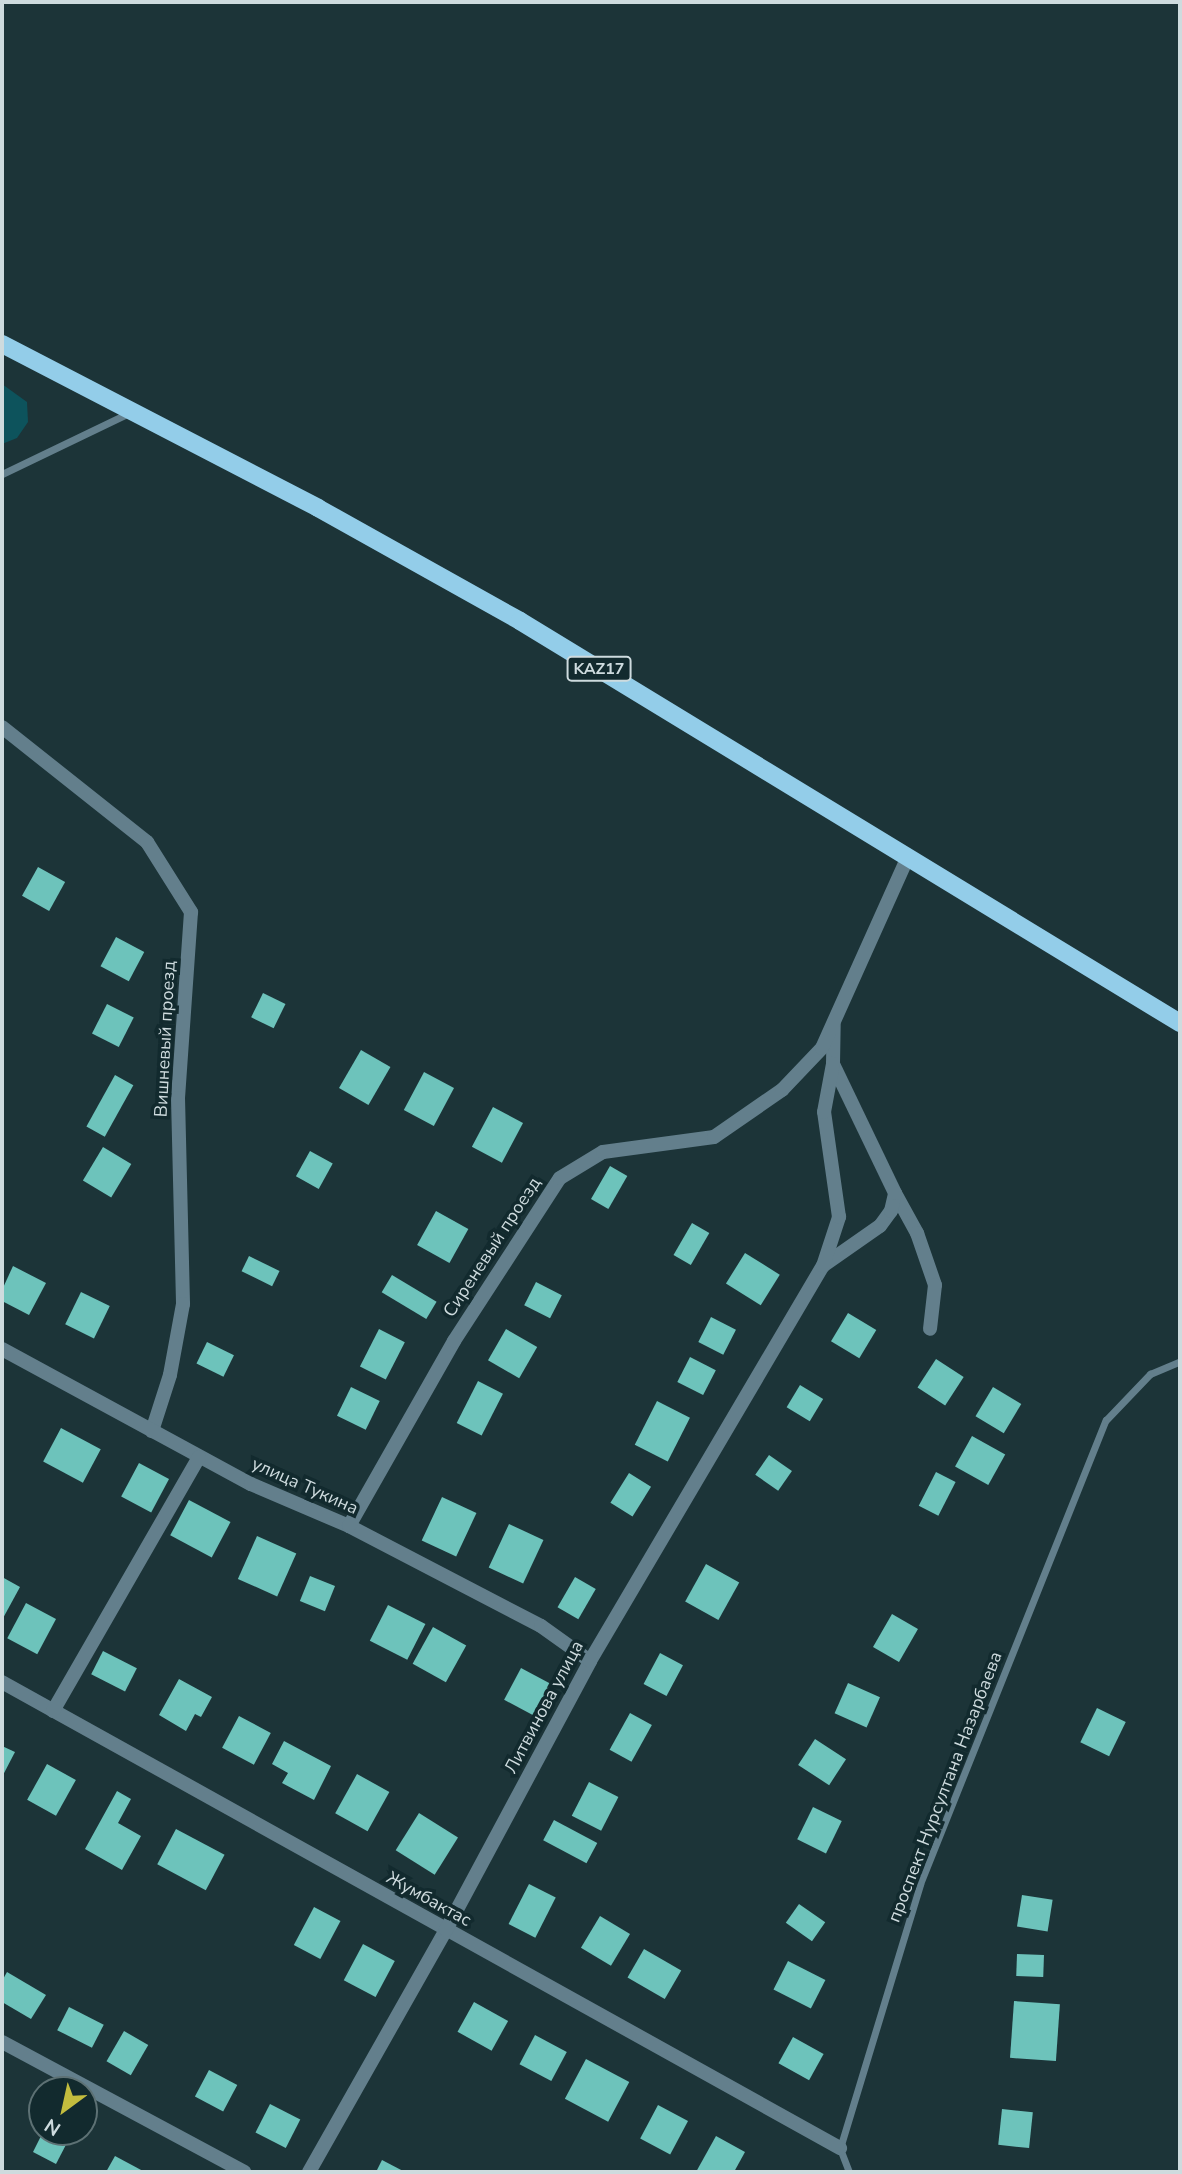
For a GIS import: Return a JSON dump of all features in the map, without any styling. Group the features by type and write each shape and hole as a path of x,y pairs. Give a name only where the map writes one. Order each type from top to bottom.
{"main road":[{"name":"KAZ17","path":"2,344 134,411 520,621 1180,1023"}],"street":[{"name":"Вишневый проезд","path":"2,727 148,842 191,912 178,1098 183,1304 170,1375 152,1431"},
{"name":"Сиреневый проезд","path":"349,1526 454,1341 560,1178 603,1152 714,1137 805,1069 821,1048 908,857"},
{"path":"823,1266 839,1217 824,1112 833,1064 834,1017"},
{"path":"833,1064 894,1193 917,1233 935,1285 930,1329"},
{"path":"823,1266 880,1226 891,1211 894,1193"},
{"name":"Литвинова улица","path":"309,2172 446,1930 590,1661 823,1266"},
{"name":"улица Тукина","path":"2,1349 199,1457 349,1526 541,1626 590,1661"},
{"path":"53,1711 199,1457"},
{"name":"Жумбактас","path":"2,1682 839,2148"},
{"path":"2,2042 244,2172"}],"lane":[{"path":"2,474 134,411"},
{"name":"проспект Нурсултана Назарбаева","path":"839,2148 920,1884 1106,1420 1150,1374 1180,1361"},
{"path":"839,2148 849,2172"}],"shaded area":[{"path":"2,384 27,402 28,422 17,438 2,444"}],"building":[{"path":"38,867 65,882 49,911 22,896"},
{"path":"116,937 144,952 129,981 101,966"},
{"path":"263,993 285,1004 274,1028 251,1017"},
{"path":"107,1004 134,1018 119,1047 92,1033"},
{"path":"361,1050 390,1067 368,1105 339,1088"},
{"path":"424,1072 454,1088 434,1126 404,1110"},
{"path":"115,1075 133,1085 105,1137 86,1127"},
{"path":"493,1107 523,1123 502,1163 472,1147"},
{"path":"103,1147 131,1164 111,1197 83,1180"},
{"path":"310,1151 333,1164 319,1189 296,1176"},
{"path":"610,1166 627,1176 608,1209 591,1199"},
{"path":"436,1211 468,1229 449,1263 417,1245"},
{"path":"692,1223 709,1233 691,1265 674,1255"},
{"path":"745,1253 780,1275 761,1305 726,1284"},
{"path":"249,1256 280,1271 272,1286 242,1271"},
{"path":"13,1266 46,1283 29,1315 2,1301 2,1290"},
{"path":"392,1275 437,1302 426,1319 382,1292"},
{"path":"536,1282 562,1295 550,1318 524,1305"},
{"path":"81,1292 110,1306 94,1338 65,1324"},
{"path":"848,1313 876,1330 859,1358 831,1341"},
{"path":"711,1317 736,1330 723,1355 698,1342"},
{"path":"379,1329 405,1342 386,1380 360,1366"},
{"path":"506,1329 537,1347 519,1378 488,1360"},
{"path":"207,1342 234,1355 223,1377 196,1364"},
{"path":"690,1357 716,1370 703,1395 677,1382"},
{"path":"936,1359 964,1377 945,1405 917,1388"},
{"path":"478,1381 503,1394 482,1436 457,1423"},
{"path":"800,1385 823,1399 810,1421 787,1407"},
{"path":"351,1387 380,1401 366,1430 337,1416"},
{"path":"993,1387 1021,1404 1004,1433 975,1416"},
{"path":"657,1401 690,1418 668,1461 635,1445"},
{"path":"61,1428 101,1449 83,1483 43,1462"},
{"path":"972,1436 1005,1454 988,1485 955,1467"},
{"path":"769,1455 792,1471 778,1491 755,1475"},
{"path":"139,1463 169,1479 151,1513 121,1497"},
{"path":"936,1472 956,1482 938,1516 919,1506"},
{"path":"629,1473 651,1487 633,1516 610,1503"},
{"path":"442,1497 476,1513 456,1557 422,1541"},
{"path":"189,1500 230,1522 212,1557 170,1535"},
{"path":"509,1524 543,1540 523,1584 489,1568"},
{"path":"257,1536 296,1553 277,1596 238,1579"},
{"path":"706,1564 739,1582 718,1620 685,1602"},
{"path":"310,1576 335,1586 325,1611 300,1601"},
{"path":"2,1577 20,1587 2,1620"},
{"path":"575,1577 596,1589 578,1619 558,1607"},
{"path":"26,1603 56,1619 37,1654 7,1638"},
{"path":"388,1605 425,1624 407,1660 370,1641"},
{"path":"892,1614 918,1629 899,1662 873,1647"},
{"path":"433,1627 466,1645 446,1682 413,1664"},
{"path":"103,1651 137,1668 125,1691 91,1674"},
{"path":"660,1653 683,1665 667,1696 644,1684"},
{"path":"521,1668 551,1684 534,1716 504,1700"},
{"path":"179,1679 212,1697 201,1717 195,1714 186,1731 159,1715"},
{"path":"848,1683 880,1697 867,1727 835,1713"},
{"path":"1097,1708 1126,1722 1109,1756 1080,1742"},
{"path":"630,1713 652,1725 632,1762 610,1750"},
{"path":"239,1716 271,1733 254,1765 222,1748"},
{"path":"815,1739 846,1759 829,1785 798,1765"},
{"path":"284,1741 331,1766 314,1800 282,1783 288,1773 272,1764"},
{"path":"2,1746 15,1752 2,1777"},
{"path":"47,1764 76,1780 56,1816 27,1800"},
{"path":"357,1774 389,1792 368,1831 335,1813"},
{"path":"589,1782 618,1797 601,1831 572,1816"},
{"path":"117,1791 131,1799 118,1823 141,1836 122,1870 85,1849"},
{"path":"813,1807 842,1821 826,1853 797,1839"},
{"path":"419,1813 458,1837 435,1875 396,1850"},
{"path":"554,1820 597,1843 586,1863 543,1840"},
{"path":"176,1829 225,1855 206,1890 157,1864"},
{"path":"529,1884 556,1898 535,1938 509,1924"},
{"path":"1022,1895 1053,1900 1048,1931 1017,1927"},
{"path":"799,1904 825,1922 812,1941 786,1923"},
{"path":"314,1907 340,1921 320,1959 294,1945"},
{"path":"600,1916 630,1934 611,1966 581,1948"},
{"path":"363,1944 395,1961 376,1997 344,1980"},
{"path":"644,1949 681,1970 665,1999 628,1978"},
{"path":"1017,1954 1044,1955 1043,1977 1016,1976"},
{"path":"788,1961 825,1980 811,2009 773,1990"},
{"path":"7,1972 46,1995 31,2019 2,2002 2,1981"},
{"path":"1014,2001 1060,2004 1056,2061 1010,2058"},
{"path":"474,2002 508,2021 492,2051 458,2032"},
{"path":"69,2007 104,2025 92,2048 57,2030"},
{"path":"124,2031 148,2045 131,2075 107,2061"},
{"path":"535,2035 567,2052 551,2081 520,2064"},
{"path":"793,2037 824,2054 809,2080 778,2063"},
{"path":"586,2059 629,2082 608,2122 565,2099"},
{"path":"209,2070 237,2085 223,2112 195,2096"},
{"path":"270,2104 300,2119 286,2148 255,2133"},
{"path":"658,2105 688,2121 670,2155 640,2139"},
{"path":"1002,2109 1033,2112 1029,2148 998,2145"},
{"path":"716,2136 745,2152 734,2172 696,2172"},
{"path":"36,2146 65,2146 56,2164 33,2152"},
{"path":"115,2156 143,2171 106,2172"},
{"path":"382,2160 405,2172 376,2172"}]}
